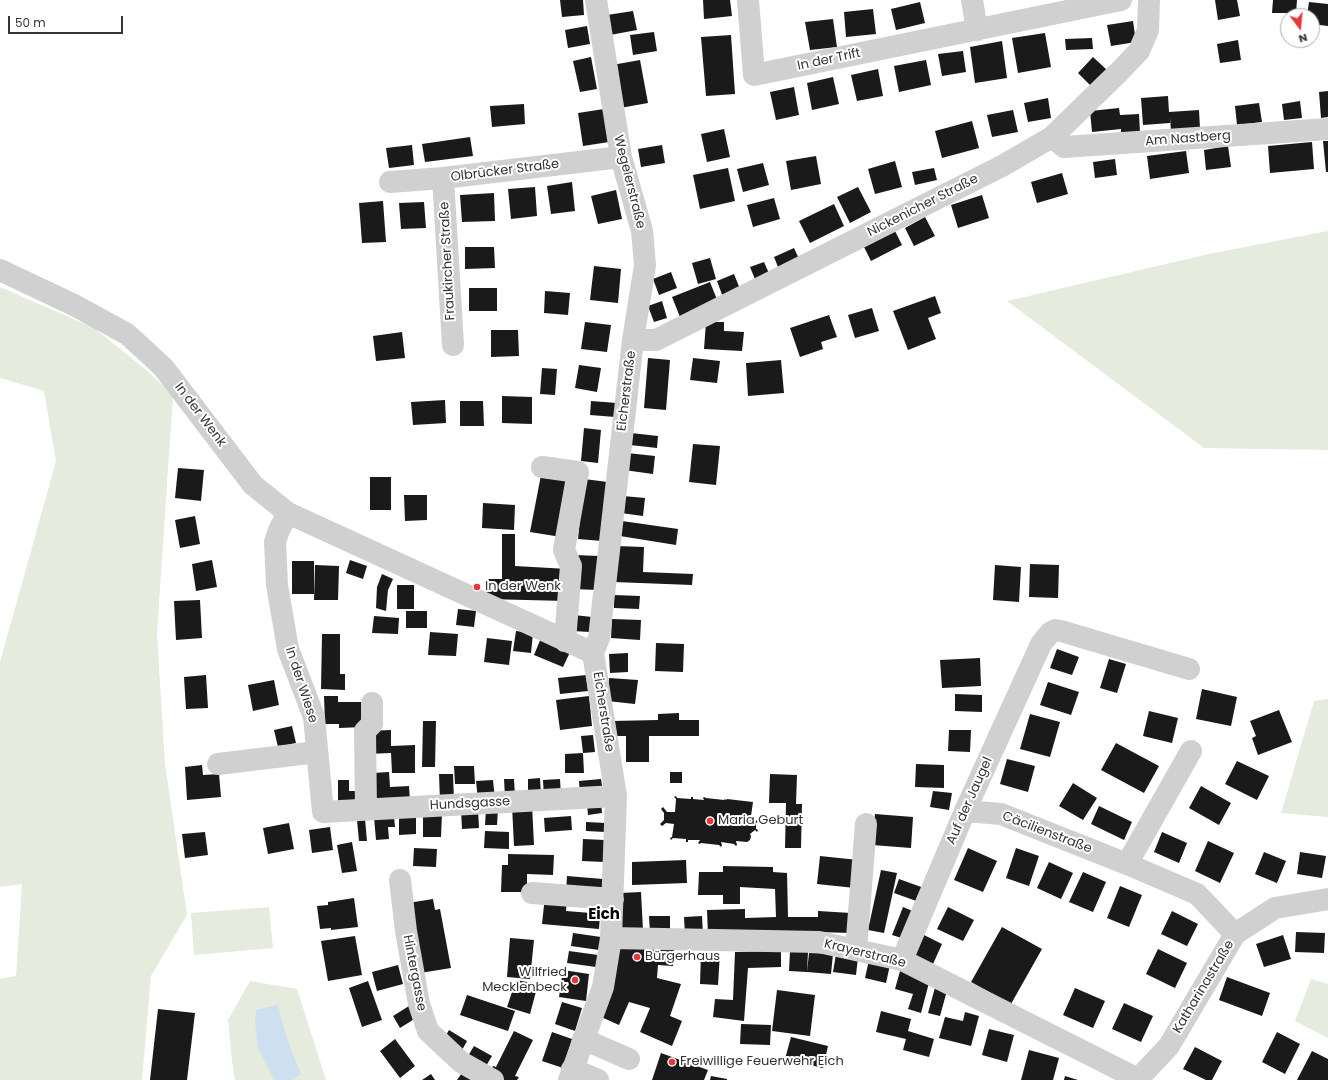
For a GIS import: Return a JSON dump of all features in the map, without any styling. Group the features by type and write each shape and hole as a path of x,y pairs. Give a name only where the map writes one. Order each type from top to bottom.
{"street":[{"name":"Wegelerstraße","path":"596,0 621,157 642,231 645,265 633,340"},
{"name":"In der Trift","path":"748,0 754,75 1121,0"},
{"path":"972,0 977,30"},
{"name":"Nickenicher Straße","path":"633,340 656,340 1002,166 1052,137 1139,51 1148,30 1149,0"},
{"name":"Am Nastberg","path":"1052,137 1064,147 1328,129"},
{"name":"Olbrücker Straße","path":"390,182 443,178 621,157"},
{"name":"Fraukircher Straße","path":"443,178 453,345"},
{"name":"In der Wenk","path":"0,270 74,305 127,334 163,367 253,485 288,513 593,653"},
{"name":"Eicherstraße","path":"570,1075 603,986 611,938 616,796 593,653 599,638 633,340"},
{"path":"542,467 578,472 564,550 571,566 565,641"},
{"name":"In der Wiese","path":"288,513 279,530 275,542 277,585 288,649 314,717 323,812"},
{"name":"Auf der Jaugel","path":"902,960 965,811 1041,644 1050,633 1055,630 1061,631 1189,669"},
{"path":"366,809 365,731 372,724 372,703"},
{"path":"1127,864 1191,751"},
{"path":"218,764 317,752"},
{"name":"Hundsgasse","path":"323,812 616,796"},
{"name":"Cäcilienstraße","path":"965,811 1001,814 1127,864 1197,894 1235,934"},
{"path":"856,950 866,824"},
{"name":"Hintergasse","path":"400,880 406,931 419,1004 428,1031 461,1062 493,1080"},
{"path":"532,893 613,899"},
{"name":"Katharinastraße","path":"1139,1080 1169,1046 1235,934 1275,908 1328,899"},
{"name":"Krayerstraße","path":"611,938 819,942 902,960 1139,1080"},
{"path":"583,1039 629,1059"},
{"path":"570,1075 598,1080"}],"shaded area":[{"path":"1328,231 1328,450 1204,448 1007,301 1209,254"},
{"path":"0,287 94,328 145,369 173,395 157,634 165,764 187,915 151,976 142,1080 0,1080 0,979 16,976 22,884 0,887 0,662 56,461 44,391 0,378"},
{"path":"1328,699 1328,817 1281,813 1314,701"},
{"path":"269,907 273,948 194,955 191,913"},
{"path":"1311,979 1328,984 1328,1038 1295,1021"},
{"path":"250,981 297,989 326,1080 235,1080 228,1020"}],"water":[{"path":"278,1005 287,1039 301,1074 292,1080 274,1080 258,1048 255,1022 256,1010"}],"building":[{"path":"560,0 583,0 584,15 562,17"},
{"path":"703,0 730,0 732,16 704,19"},
{"path":"1215,0 1237,0 1240,16 1218,20"},
{"path":"1273,0 1297,0 1296,8 1280,8 1280,13 1272,13"},
{"path":"920,2 925,23 896,30 891,9"},
{"path":"1309,2 1328,4 1328,26 1320,25 1320,8 1308,8"},
{"path":"873,9 876,34 846,37 844,12"},
{"path":"633,11 637,30 610,35 607,15"},
{"path":"833,19 837,47 810,50 805,22"},
{"path":"1133,21 1136,42 1111,46 1107,25"},
{"path":"587,26 590,44 568,48 565,30"},
{"path":"654,32 657,51 633,55 630,35"},
{"path":"1045,33 1051,67 1018,73 1012,38"},
{"path":"731,35 735,94 706,96 701,37"},
{"path":"1092,38 1093,49 1066,50 1065,39"},
{"path":"1238,40 1241,60 1220,63 1217,44"},
{"path":"1002,41 1007,78 975,83 970,47"},
{"path":"963,51 966,72 942,76 938,54"},
{"path":"591,57 597,89 580,92 573,61"},
{"path":"1093,57 1107,70 1091,86 1078,73"},
{"path":"640,60 648,103 620,108 612,65"},
{"path":"926,60 931,85 899,92 894,66"},
{"path":"878,69 883,96 857,101 851,75"},
{"path":"833,77 839,104 812,110 807,83"},
{"path":"794,87 799,115 776,120 770,92"},
{"path":"1328,91 1328,117 1321,118 1319,92"},
{"path":"1168,96 1169,112 1199,110 1200,128 1171,131 1170,118 1170,123 1143,125 1141,98"},
{"path":"1048,98 1051,118 1028,122 1024,103"},
{"path":"1300,101 1302,118 1284,120 1282,104"},
{"path":"1259,103 1262,122 1237,125 1235,106"},
{"path":"524,104 525,124 492,127 490,106"},
{"path":"1119,108 1120,115 1139,114 1140,133 1121,134 1121,129 1092,132 1090,111"},
{"path":"604,109 609,142 583,146 578,113"},
{"path":"1013,110 1018,132 992,137 987,115"},
{"path":"972,121 979,148 942,158 935,131"},
{"path":"724,129 730,157 707,162 701,134"},
{"path":"470,137 473,156 425,162 422,144"},
{"path":"1323,141 1328,141 1328,172 1326,172"},
{"path":"1312,142 1314,169 1270,173 1268,146"},
{"path":"412,145 414,165 389,168 386,148"},
{"path":"662,145 665,163 641,167 638,149"},
{"path":"1228,146 1231,167 1206,170 1204,150"},
{"path":"1186,151 1189,173 1150,179 1147,156"},
{"path":"816,156 821,184 791,190 786,161"},
{"path":"1115,159 1117,175 1095,178 1093,162"},
{"path":"895,161 902,187 875,194 868,169"},
{"path":"763,163 769,185 743,192 737,169"},
{"path":"728,168 735,201 700,209 693,175"},
{"path":"934,168 937,180 915,185 912,172"},
{"path":"1062,173 1068,194 1037,203 1031,182"},
{"path":"572,182 575,211 551,214 547,186"},
{"path":"535,187 537,216 511,219 508,189"},
{"path":"858,187 871,212 850,223 837,197"},
{"path":"616,190 622,219 598,224 591,196"},
{"path":"494,193 495,221 462,222 460,195"},
{"path":"982,195 989,218 958,228 951,205"},
{"path":"774,198 780,219 753,227 747,205"},
{"path":"383,201 386,242 362,243 359,203"},
{"path":"424,202 426,228 401,229 399,203"},
{"path":"834,204 844,226 810,243 799,221"},
{"path":"925,217 935,236 914,246 905,228"},
{"path":"894,229 902,245 871,261 863,245"},
{"path":"465,247 494,247 495,268 465,269"},
{"path":"794,248 801,263 780,272 774,257"},
{"path":"710,258 716,279 698,284 692,263"},
{"path":"764,262 771,278 757,284 750,267"},
{"path":"594,266 621,269 618,303 590,300"},
{"path":"671,272 677,288 659,295 653,279"},
{"path":"734,274 742,294 724,300 717,281"},
{"path":"710,282 718,302 680,317 672,297"},
{"path":"469,288 497,288 497,311 469,311"},
{"path":"545,291 570,293 568,315 544,313"},
{"path":"935,296 941,313 928,318 936,339 908,350 893,311"},
{"path":"662,301 667,318 654,322 648,306"},
{"path":"872,308 879,331 855,338 848,315"},
{"path":"829,315 837,337 821,342 823,349 800,357 790,328"},
{"path":"585,322 611,325 607,352 581,349"},
{"path":"706,322 724,322 724,331 744,332 742,351 704,349"},
{"path":"491,330 518,330 519,356 491,357"},
{"path":"402,332 405,358 376,361 373,336"},
{"path":"648,358 670,360 666,410 644,408"},
{"path":"693,358 720,361 717,383 690,380"},
{"path":"781,360 784,393 748,396 746,363"},
{"path":"579,365 601,368 597,392 575,388"},
{"path":"542,368 557,369 555,395 540,394"},
{"path":"502,396 532,397 532,424 502,423"},
{"path":"445,400 446,423 413,425 411,402"},
{"path":"460,401 483,401 484,426 460,426"},
{"path":"591,401 617,403 615,417 590,415"},
{"path":"584,428 601,430 598,463 581,461"},
{"path":"631,433 658,436 657,448 630,445"},
{"path":"693,444 720,446 716,485 689,482"},
{"path":"627,453 655,456 653,474 624,470"},
{"path":"178,468 204,470 201,501 175,498"},
{"path":"541,475 572,480 561,537 530,532"},
{"path":"370,477 391,477 391,510 370,510"},
{"path":"584,479 608,482 602,541 578,539"},
{"path":"404,495 427,495 427,520 405,521"},
{"path":"623,496 645,498 643,516 621,513"},
{"path":"483,503 515,505 514,530 482,528"},
{"path":"195,516 200,544 180,548 175,520"},
{"path":"622,521 678,529 676,545 620,536"},
{"path":"502,534 515,534 515,566 568,569 566,601 486,599 486,579 502,579"},
{"path":"616,546 644,547 643,572 693,574 692,585 614,582"},
{"path":"575,555 599,556 597,590 573,589"},
{"path":"212,560 217,587 196,591 192,564"},
{"path":"350,560 367,566 363,579 346,573"},
{"path":"292,561 314,561 314,594 292,594"},
{"path":"1030,564 1059,565 1058,598 1029,597"},
{"path":"315,565 339,566 338,600 314,600"},
{"path":"995,565 1021,567 1019,602 993,600"},
{"path":"382,574 393,579 388,590 386,611 376,608 377,587"},
{"path":"397,585 414,585 414,609 397,609"},
{"path":"614,595 640,596 639,609 614,608"},
{"path":"200,600 202,638 176,640 174,601"},
{"path":"458,609 476,611 474,627 456,625"},
{"path":"406,611 427,611 427,628 406,628"},
{"path":"574,615 592,617 590,632 572,631"},
{"path":"374,616 399,618 398,634 372,633"},
{"path":"612,619 641,620 640,640 611,638"},
{"path":"516,631 533,633 531,653 513,651"},
{"path":"430,632 458,634 456,656 428,655"},
{"path":"322,634 340,634 340,674 345,674 345,690 321,689"},
{"path":"487,638 512,641 509,665 484,662"},
{"path":"541,638 571,650 563,667 534,655"},
{"path":"656,643 684,644 683,672 655,671"},
{"path":"1057,649 1079,657 1072,675 1050,668"},
{"path":"628,653 628,672 610,673 609,654"},
{"path":"980,658 981,686 942,688 940,660"},
{"path":"1109,659 1126,664 1117,693 1100,688"},
{"path":"206,675 208,708 186,709 184,677"},
{"path":"586,675 588,691 560,694 558,678"},
{"path":"609,678 638,680 635,704 607,701"},
{"path":"274,680 279,705 253,711 248,685"},
{"path":"1048,682 1079,692 1071,715 1040,705"},
{"path":"1202,689 1237,697 1231,726 1196,719"},
{"path":"955,694 982,695 982,712 955,711"},
{"path":"324,696 338,696 338,702 362,702 363,727 339,728 339,724 325,724"},
{"path":"589,696 592,726 560,730 556,700"},
{"path":"1279,710 1292,742 1258,755 1252,738 1256,736 1250,721"},
{"path":"1149,711 1178,718 1172,743 1143,736"},
{"path":"679,713 679,720 699,720 699,736 649,736 649,762 626,762 626,736 612,736 612,721 658,720 658,714"},
{"path":"1030,714 1060,722 1050,757 1020,749"},
{"path":"423,721 436,721 435,767 422,767"},
{"path":"292,726 296,743 278,747 274,730"},
{"path":"391,730 391,746 415,745 415,773 392,773 391,753 368,754 368,731"},
{"path":"949,730 971,730 970,752 948,751"},
{"path":"593,735 595,752 583,753 581,736"},
{"path":"1116,743 1159,766 1144,793 1101,770"},
{"path":"583,753 584,773 565,773 565,754"},
{"path":"1007,759 1035,766 1028,792 1000,784"},
{"path":"1237,761 1269,776 1257,800 1225,784"},
{"path":"916,764 944,765 944,788 915,787"},
{"path":"202,765 203,775 219,774 221,797 187,800 185,767"},
{"path":"454,766 474,766 475,784 455,784"},
{"path":"389,772 390,787 409,786 410,802 372,803 372,773"},
{"path":"670,772 682,772 682,783 670,783"},
{"path":"439,774 453,774 454,801 440,802"},
{"path":"770,774 797,775 796,804 802,804 801,848 785,848 786,803 769,803"},
{"path":"540,778 541,796 528,797 528,779"},
{"path":"504,779 514,779 515,796 505,797"},
{"path":"560,779 561,796 544,797 543,780"},
{"path":"601,779 603,792 580,795 579,781"},
{"path":"338,780 349,780 349,791 360,791 361,807 338,807"},
{"path":"493,780 495,799 478,800 476,781"},
{"path":"1073,783 1097,798 1083,820 1059,806"},
{"path":"1201,786 1231,803 1219,825 1189,808"},
{"path":"933,791 952,793 949,810 930,807"},
{"name":"Maria Geburt","path":"676,796 677,798 691,799 691,797 693,797 693,799 704,800 704,797 753,802 751,816 755,821 758,820 756,823 756,829 758,830 757,832 755,830 750,834 750,840 747,842 736,841 736,846 734,844 721,842 721,847 719,845 700,844 698,843 700,840 688,840 688,842 686,842 686,839 673,838 671,840 670,838 672,837 674,824 666,823 662,826 660,824 664,820 664,813 661,809 663,807 667,812 675,812 676,799 674,797"},
{"path":"601,802 602,813 588,815 587,804"},
{"path":"532,805 534,845 514,846 512,806"},
{"path":"1099,806 1132,822 1124,840 1091,824"},
{"path":"486,808 498,809 497,825 485,825"},
{"path":"478,809 479,828 462,829 461,810"},
{"path":"423,813 442,813 441,837 423,837"},
{"path":"875,814 913,817 911,848 872,845"},
{"path":"394,816 395,827 388,827 389,839 376,840 374,817"},
{"path":"399,816 416,816 416,834 399,835"},
{"path":"571,816 572,830 545,832 544,818"},
{"path":"365,819 367,841 359,841 357,820"},
{"path":"586,822 606,823 605,832 586,831"},
{"path":"289,823 294,849 268,854 263,828"},
{"path":"330,827 333,850 312,853 309,830"},
{"path":"485,831 509,832 509,849 484,848"},
{"path":"205,832 208,855 185,858 182,834"},
{"path":"1162,832 1187,843 1179,863 1154,852"},
{"path":"583,839 605,840 604,862 582,861"},
{"path":"1208,841 1234,853 1220,883 1195,871"},
{"path":"352,842 357,871 342,873 337,845"},
{"path":"414,848 437,849 436,867 413,866"},
{"path":"968,848 997,861 983,892 954,880"},
{"path":"1016,848 1039,856 1029,886 1006,878"},
{"path":"1264,852 1286,861 1277,883 1255,874"},
{"path":"1300,852 1326,856 1322,878 1297,874"},
{"path":"508,854 554,855 553,875 527,874 527,892 501,892 502,865 508,865"},
{"path":"820,856 858,860 855,888 817,884"},
{"path":"686,860 687,883 632,885 632,862"},
{"path":"1049,862 1073,873 1061,899 1037,888"},
{"path":"723,866 773,867 773,872 787,873 788,917 818,917 818,911 851,913 851,933 818,932 708,936 707,910 745,909 745,918 776,917 775,889 740,887 740,904 723,904 723,895 698,895 699,872 723,872"},
{"path":"881,870 897,873 884,933 868,930"},
{"path":"1083,872 1106,882 1093,912 1069,902"},
{"path":"567,876 603,879 602,896 566,893"},
{"path":"899,879 924,888 919,902 894,893"},
{"path":"1120,886 1142,895 1129,927 1107,918"},
{"path":"641,892 643,930 621,931 620,893"},
{"path":"545,896 567,899 566,911 591,913 592,902 601,903 599,929 542,924"},
{"path":"354,898 358,927 331,930 331,928 320,929 317,906 328,905 328,902"},
{"path":"433,899 435,910 440,909 451,968 420,973 408,903"},
{"path":"903,907 915,912 905,939 892,935"},
{"path":"948,907 974,920 963,941 937,929"},
{"path":"1172,911 1198,924 1187,946 1161,934"},
{"path":"649,916 670,916 670,932 650,933"},
{"path":"702,916 703,935 685,935 684,917"},
{"path":"1002,927 1042,949 1011,1004 971,982"},
{"path":"1296,932 1325,933 1324,953 1295,952"},
{"path":"573,933 601,937 599,950 571,946"},
{"path":"924,935 942,944 933,964 915,956"},
{"path":"1283,935 1291,959 1264,967 1256,944"},
{"path":"355,936 362,975 328,981 321,941"},
{"path":"510,938 534,940 530,979 507,977"},
{"path":"617,946 674,949 673,966 658,965 657,978 681,984 670,1016 682,1021 672,1046 640,1032 650,1008 629,1002 619,1025 599,1016"},
{"path":"1158,949 1187,963 1175,988 1146,974"},
{"path":"569,951 598,955 596,967 567,963"},
{"path":"781,951 781,967 748,968 744,1021 713,1017 715,999 733,1000 735,952"},
{"path":"790,951 808,952 807,972 789,971"},
{"path":"701,953 720,953 718,985 700,984"},
{"path":"809,953 833,954 831,974 807,972"},
{"path":"836,954 858,957 856,975 833,972"},
{"path":"869,960 890,965 886,983 865,978"},
{"path":"398,965 403,984 377,991 372,972"},
{"path":"563,970 589,974 586,1001 559,997"},
{"path":"900,971 930,979 921,1013 908,1009 913,994 895,989"},
{"path":"1227,977 1270,993 1262,1016 1219,1000"},
{"path":"516,980 538,984 530,1014 507,1007"},
{"path":"368,981 382,1020 362,1027 349,988"},
{"path":"936,984 948,987 940,1016 928,1013"},
{"path":"1075,988 1105,1001 1093,1028 1063,1015"},
{"path":"777,990 815,995 810,1036 772,1031"},
{"path":"467,995 515,1011 508,1031 460,1015"},
{"path":"562,1002 582,1008 575,1031 555,1024"},
{"path":"1124,1003 1153,1016 1141,1042 1112,1029"},
{"path":"409,1006 416,1018 400,1028 393,1016"},
{"path":"158,1009 195,1013 187,1080 150,1080"},
{"path":"881,1011 911,1019 908,1031 934,1039 929,1057 903,1050 906,1039 876,1032"},
{"path":"965,1012 979,1016 971,1046 939,1038 945,1017 963,1021"},
{"path":"741,1024 771,1025 770,1045 740,1044"},
{"path":"989,1029 1014,1035 1007,1062 982,1055"},
{"path":"449,1030 467,1041 461,1052 443,1041"},
{"path":"514,1031 533,1040 515,1076 519,1077 517,1080 500,1080 489,1075 493,1066 496,1067"},
{"path":"552,1032 572,1039 563,1068 542,1061"},
{"path":"1277,1032 1300,1044 1285,1074 1262,1062"},
{"path":"791,1037 828,1046 823,1068 785,1059"},
{"path":"395,1039 415,1066 400,1078 380,1051"},
{"path":"474,1046 492,1056 483,1071 465,1061"},
{"path":"1195,1047 1222,1061 1212,1080 1206,1080 1183,1069"},
{"path":"1029,1050 1059,1058 1053,1080 1021,1080"},
{"path":"1312,1051 1328,1059 1328,1080 1297,1080"},
{"name":"Freiwillige Feuerwehr Eich","path":"661,1053 708,1070 704,1080 652,1080"},
{"path":"464,1070 478,1080 457,1080"},
{"path":"431,1074 435,1080 422,1080"},
{"path":"711,1076 727,1079 727,1080 710,1080"},
{"path":"1065,1076 1078,1080 1064,1080"}],"place":[{"name":"In der Wenk","path":"477,587"},
{"name":"Maria Geburt","path":"710,821"},
{"name":"Bürgerhaus","path":"637,957"},
{"name":"Wilfried Mecklenbeck","path":"575,980"},
{"name":"Freiwillige Feuerwehr Eich","path":"672,1062"}],"district":[{"name":"Eich","path":"604,915"}]}
